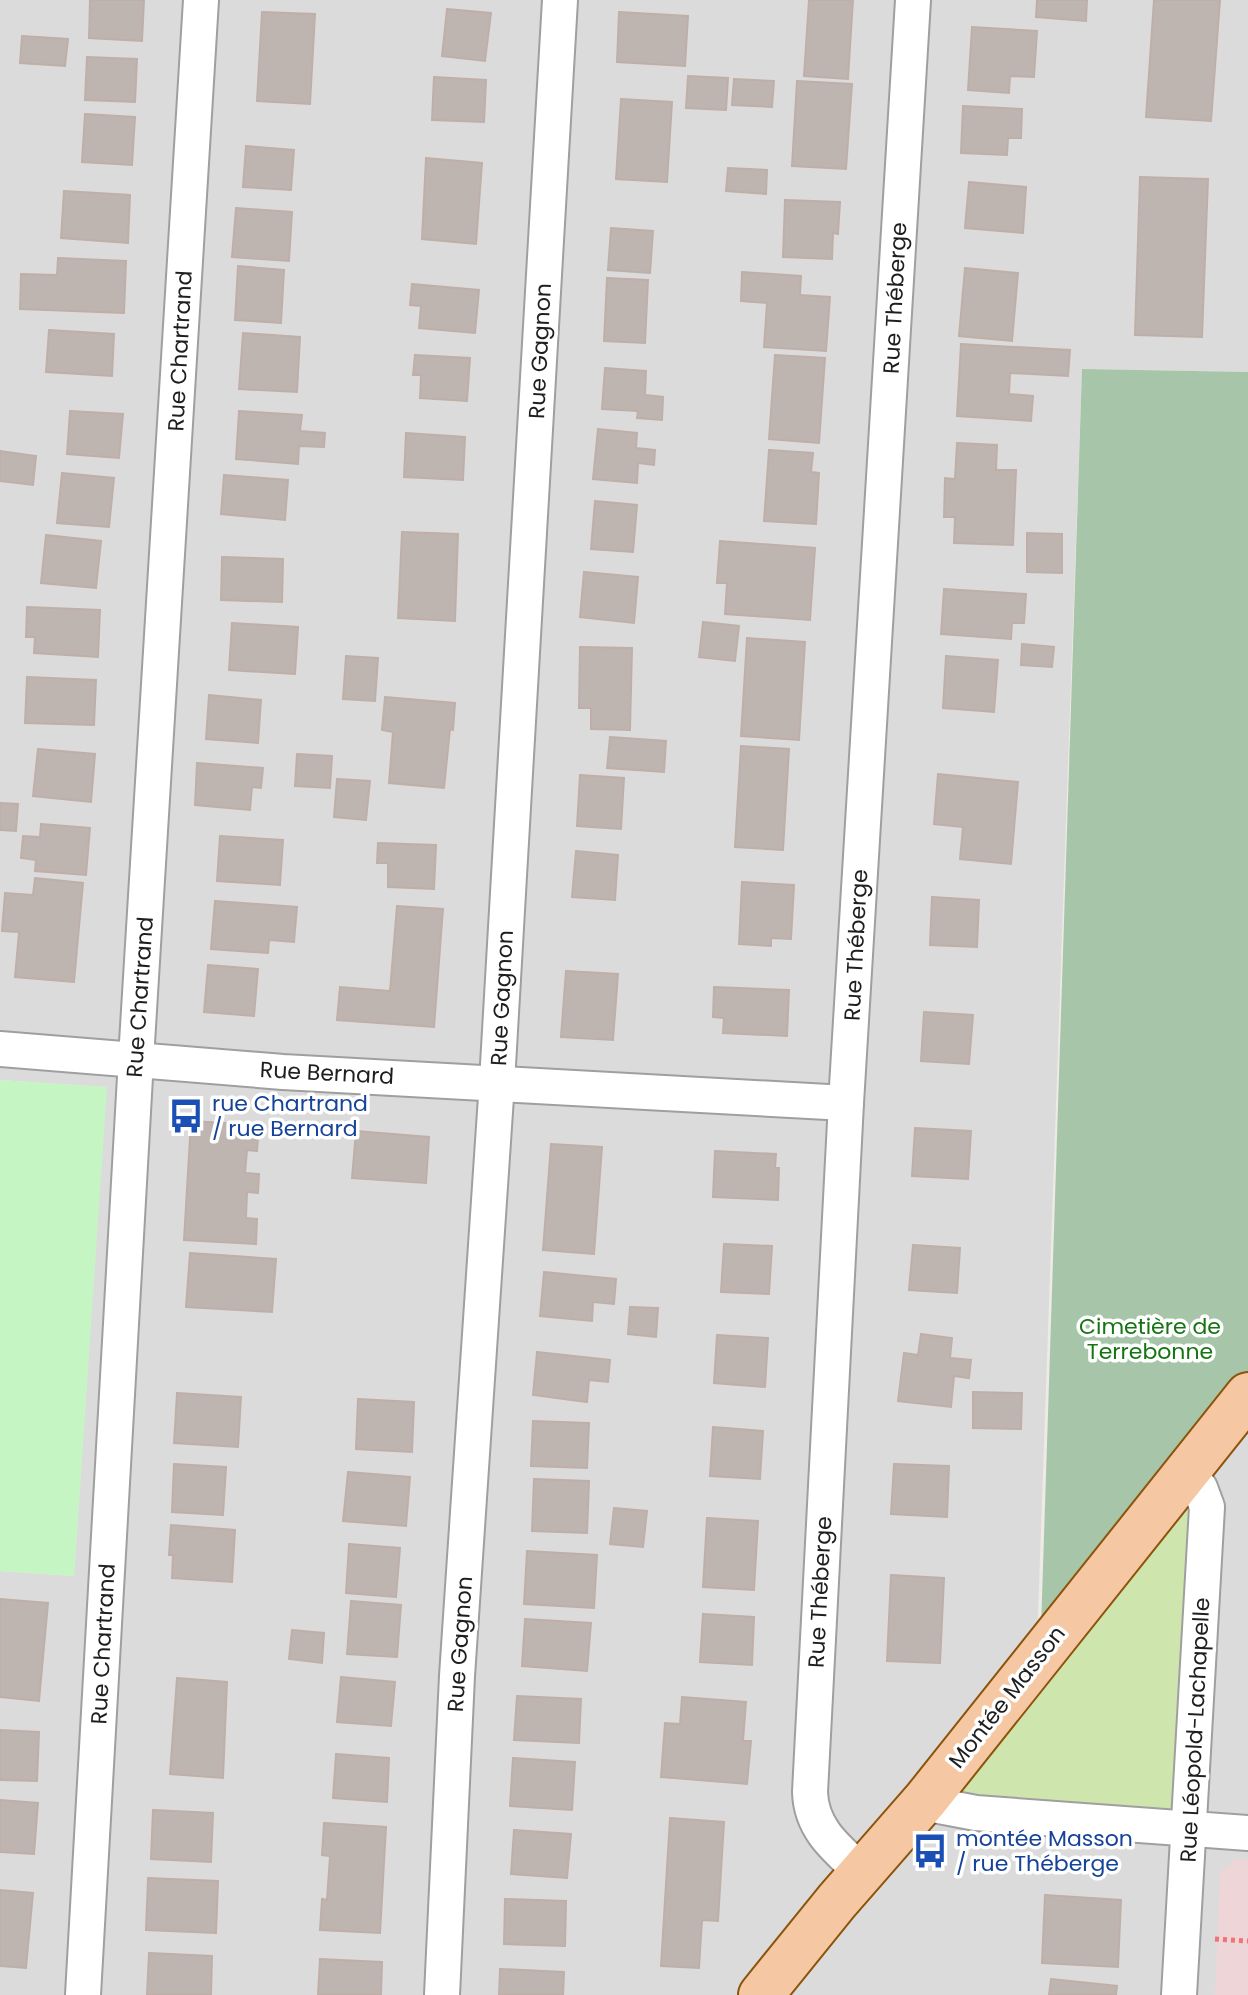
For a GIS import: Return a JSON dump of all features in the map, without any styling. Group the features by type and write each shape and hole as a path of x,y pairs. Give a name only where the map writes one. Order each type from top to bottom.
{"main road":[{"name":"Montée Masson","path":"761,1995 926,1799 1248,1395"}],"street":[{"name":"Rue Chartrand","path":"83,1995 201,0"},
{"name":"Rue Gagnon","path":"442,1995 457,1676 497,1082 560,0"},
{"name":"Rue Théberge","path":"862,1872 824,1835 812,1810 810,1792 846,1103 913,0"},
{"name":"Rue Bernard","path":"0,1049 283,1072 846,1103"},
{"name":"Rue Léopold-Lachapelle","path":"1179,1995 1207,1507 1200,1488 1187,1471"},
{"path":"926,1799 939,1806 976,1813 1248,1833"}],"path":[{"path":"1215,1939 1248,1941"}],"shaded area":[{"path":"0,0 1248,0 1248,372 1082,369 1036,1671 927,1799 1178,1848 1205,1466 1248,1411 1248,1995 0,1995 0,1571 74,1576 106,1087 0,1080"},
{"path":"1233,1859 1248,1860 1248,1995 1215,1995 1220,1877 1222,1869 1233,1864"}],"green space":[{"name":"Cimetière de Terrebonne","path":"1082,369 1248,372 1248,1375 1041,1629"},
{"path":"0,1080 107,1087 74,1576 0,1571"},
{"path":"1195,1480 1189,1828 939,1806"}],"building":[{"path":"90,0 144,0 142,41 89,38"},
{"path":"809,0 853,0 848,79 804,76"},
{"path":"1037,0 1087,0 1086,21 1036,17"},
{"path":"1154,0 1220,0 1211,121 1146,117"},
{"path":"447,9 491,13 485,61 442,56"},
{"path":"262,12 315,14 310,104 257,101"},
{"path":"619,12 688,16 685,66 617,62"},
{"path":"972,27 1037,31 1034,77 1010,76 1009,93 968,90"},
{"path":"22,36 68,39 65,66 20,63"},
{"path":"87,57 137,59 135,102 85,100"},
{"path":"688,76 728,78 726,110 686,108"},
{"path":"434,77 486,80 484,122 432,120"},
{"path":"734,79 774,81 772,107 732,105"},
{"path":"797,81 852,84 846,169 792,166"},
{"path":"621,99 672,102 667,182 616,179"},
{"path":"963,106 1022,109 1021,138 1008,138 1007,155 961,153"},
{"path":"85,114 135,117 132,165 82,162"},
{"path":"246,146 294,150 291,190 243,187"},
{"path":"426,158 482,163 476,244 422,239"},
{"path":"728,168 767,170 766,194 726,191"},
{"path":"1140,177 1208,179 1202,337 1135,335"},
{"path":"969,182 1026,187 1023,233 965,228"},
{"path":"64,191 130,195 128,243 61,238"},
{"path":"785,200 840,202 838,234 833,233 832,259 783,257"},
{"path":"236,208 292,212 289,261 232,257"},
{"path":"611,228 653,231 650,273 608,270"},
{"path":"58,258 126,261 124,313 20,309 21,274 57,275"},
{"path":"238,266 284,270 281,323 235,320"},
{"path":"965,268 1018,273 1012,341 959,336"},
{"path":"742,272 801,276 800,295 830,297 826,351 764,347 767,303 741,301"},
{"path":"607,278 648,280 645,343 604,341"},
{"path":"412,284 479,290 475,333 419,328 421,306 410,305"},
{"path":"49,330 114,334 112,376 46,372"},
{"path":"243,333 300,337 297,392 239,389"},
{"path":"961,344 1070,350 1068,376 1010,373 1009,394 1033,396 1031,421 957,416"},
{"path":"415,355 470,358 467,401 420,398 421,375 413,375"},
{"path":"775,355 825,358 819,443 769,439"},
{"path":"605,368 646,371 645,395 663,397 662,420 637,418 638,411 602,409"},
{"path":"70,411 123,414 119,458 67,454"},
{"path":"239,411 302,415 300,431 325,433 324,447 299,446 298,464 236,459"},
{"path":"598,429 637,433 636,448 655,450 654,465 638,463 637,483 593,479"},
{"path":"406,433 465,437 463,480 404,477"},
{"path":"957,443 997,445 996,470 1016,470 1013,545 954,543 955,517 944,517 945,478 955,479"},
{"path":"769,450 813,453 811,472 819,473 816,524 764,521"},
{"path":"0,451 36,456 33,485 0,481"},
{"path":"62,473 114,478 109,527 57,523"},
{"path":"224,475 288,480 285,520 221,514"},
{"path":"595,501 637,505 633,552 591,549"},
{"path":"402,532 458,534 455,621 398,618"},
{"path":"1027,533 1062,534 1062,573 1027,572"},
{"path":"46,535 101,541 96,588 41,583"},
{"path":"720,541 815,548 810,620 725,614 727,583 717,583"},
{"path":"222,557 283,559 282,602 221,600"},
{"path":"584,572 638,577 634,623 580,617"},
{"path":"944,589 1026,594 1024,623 1012,623 1011,639 941,634"},
{"path":"27,607 100,610 98,657 34,653 35,637 26,637"},
{"path":"703,622 739,626 735,661 699,657"},
{"path":"232,623 298,627 295,674 229,670"},
{"path":"747,638 805,642 799,740 741,736"},
{"path":"1022,644 1054,647 1052,667 1021,665"},
{"path":"580,647 632,648 630,730 591,729 591,708 579,708"},
{"path":"346,656 378,658 375,701 343,699"},
{"path":"946,656 998,660 994,712 943,708"},
{"path":"27,677 96,680 94,725 25,723"},
{"path":"209,695 261,700 258,743 206,739"},
{"path":"385,697 455,703 444,788 389,783 393,732 382,730"},
{"path":"610,737 666,741 664,772 607,768"},
{"path":"741,746 789,749 783,850 735,847"},
{"path":"38,749 95,754 91,802 33,796"},
{"path":"297,754 332,756 330,788 295,786"},
{"path":"197,763 263,768 261,788 252,787 250,810 195,805"},
{"path":"938,774 1018,782 1011,864 960,859 963,827 934,824"},
{"path":"580,775 624,778 621,829 577,826"},
{"path":"337,779 370,781 366,820 334,817"},
{"path":"0,803 18,804 16,831 0,830"},
{"path":"41,824 90,828 86,875 35,871 36,860 21,858 23,836 40,837"},
{"path":"220,836 283,840 280,885 217,881"},
{"path":"378,843 436,845 434,889 388,887 388,863 377,863"},
{"path":"576,851 618,855 615,900 572,897"},
{"path":"35,878 83,883 74,982 15,977 19,932 2,931 5,893 33,895"},
{"path":"742,882 794,885 791,939 771,938 771,946 739,944"},
{"path":"932,897 979,900 977,947 930,945"},
{"path":"215,901 297,907 294,942 269,940 268,953 211,949"},
{"path":"397,906 443,909 434,1027 337,1020 340,987 390,991"},
{"path":"208,965 258,969 254,1016 204,1012"},
{"path":"566,971 618,974 613,1040 561,1037"},
{"path":"714,987 789,990 787,1036 723,1033 724,1018 713,1017"},
{"path":"924,1012 973,1015 969,1064 921,1061"},
{"path":"191,1121 259,1125 257,1151 247,1150 245,1173 259,1174 258,1193 247,1192 246,1218 257,1219 256,1244 184,1240"},
{"path":"915,1128 971,1131 968,1179 912,1176"},
{"path":"356,1131 429,1137 426,1183 352,1178"},
{"path":"551,1144 602,1147 594,1254 543,1250"},
{"path":"715,1151 776,1154 778,1200 713,1197"},
{"path":"724,1244 772,1246 769,1294 721,1292"},
{"path":"913,1245 960,1248 957,1293 909,1290"},
{"path":"190,1253 276,1259 272,1312 186,1307"},
{"path":"544,1272 616,1279 614,1304 593,1302 592,1321 540,1316"},
{"path":"630,1307 658,1308 656,1337 628,1334"},
{"path":"921,1334 952,1338 950,1358 971,1360 969,1378 954,1376 951,1407 898,1401 904,1353 918,1355"},
{"path":"717,1335 768,1338 765,1387 714,1383"},
{"path":"537,1352 610,1360 608,1382 589,1380 587,1402 533,1395"},
{"path":"973,1392 1022,1393 1021,1429 973,1428"},
{"path":"177,1393 241,1397 238,1447 174,1443"},
{"path":"358,1399 414,1402 412,1452 356,1449"},
{"path":"533,1421 589,1423 587,1468 531,1466"},
{"path":"713,1427 763,1431 760,1479 710,1476"},
{"path":"174,1464 226,1467 223,1515 172,1512"},
{"path":"894,1464 949,1466 947,1517 891,1514"},
{"path":"348,1472 410,1477 406,1526 343,1521"},
{"path":"534,1479 589,1481 587,1533 532,1531"},
{"path":"614,1508 647,1511 643,1547 610,1544"},
{"path":"707,1518 758,1521 754,1590 703,1587"},
{"path":"171,1525 235,1530 232,1582 172,1578 173,1555 169,1555"},
{"path":"349,1544 400,1548 396,1597 346,1593"},
{"path":"527,1551 597,1555 594,1608 524,1604"},
{"path":"891,1575 944,1578 940,1663 887,1661"},
{"path":"0,1599 48,1603 39,1701 0,1697"},
{"path":"351,1601 401,1605 397,1657 347,1654"},
{"path":"703,1614 754,1617 752,1665 700,1662"},
{"path":"525,1619 591,1623 587,1671 522,1666"},
{"path":"292,1630 324,1633 322,1663 289,1659"},
{"path":"341,1677 395,1682 391,1726 337,1722"},
{"path":"177,1678 227,1682 223,1778 170,1774"},
{"path":"517,1696 581,1699 579,1743 514,1740"},
{"path":"682,1697 746,1702 743,1741 751,1741 747,1784 661,1777 665,1723 680,1724"},
{"path":"0,1730 39,1732 37,1781 0,1780"},
{"path":"336,1754 389,1758 387,1802 333,1798"},
{"path":"513,1758 575,1762 572,1810 510,1806"},
{"path":"0,1800 38,1803 34,1854 0,1852"},
{"path":"153,1810 213,1813 211,1862 151,1859"},
{"path":"670,1818 724,1822 718,1921 702,1920 699,1968 661,1966"},
{"path":"324,1823 386,1827 380,1933 320,1930 322,1899 327,1900 330,1856 322,1855"},
{"path":"514,1830 571,1834 567,1878 511,1874"},
{"path":"148,1878 218,1881 216,1933 146,1930"},
{"path":"0,1890 33,1893 26,1968 0,1966"},
{"path":"1045,1895 1121,1900 1118,1967 1042,1963"},
{"path":"505,1899 566,1901 565,1946 504,1944"},
{"path":"149,1953 212,1956 211,1995 147,1995"},
{"path":"320,1959 382,1962 381,1995 318,1995"},
{"path":"500,1969 564,1972 563,1995 499,1995"},
{"path":"1051,1979 1117,1986 1116,1995 1049,1995"}],"place":[{"name":"rue Chartrand / rue Bernard","path":"186,1116"},
{"name":"montée Masson / rue Théberge","path":"930,1851"}]}
